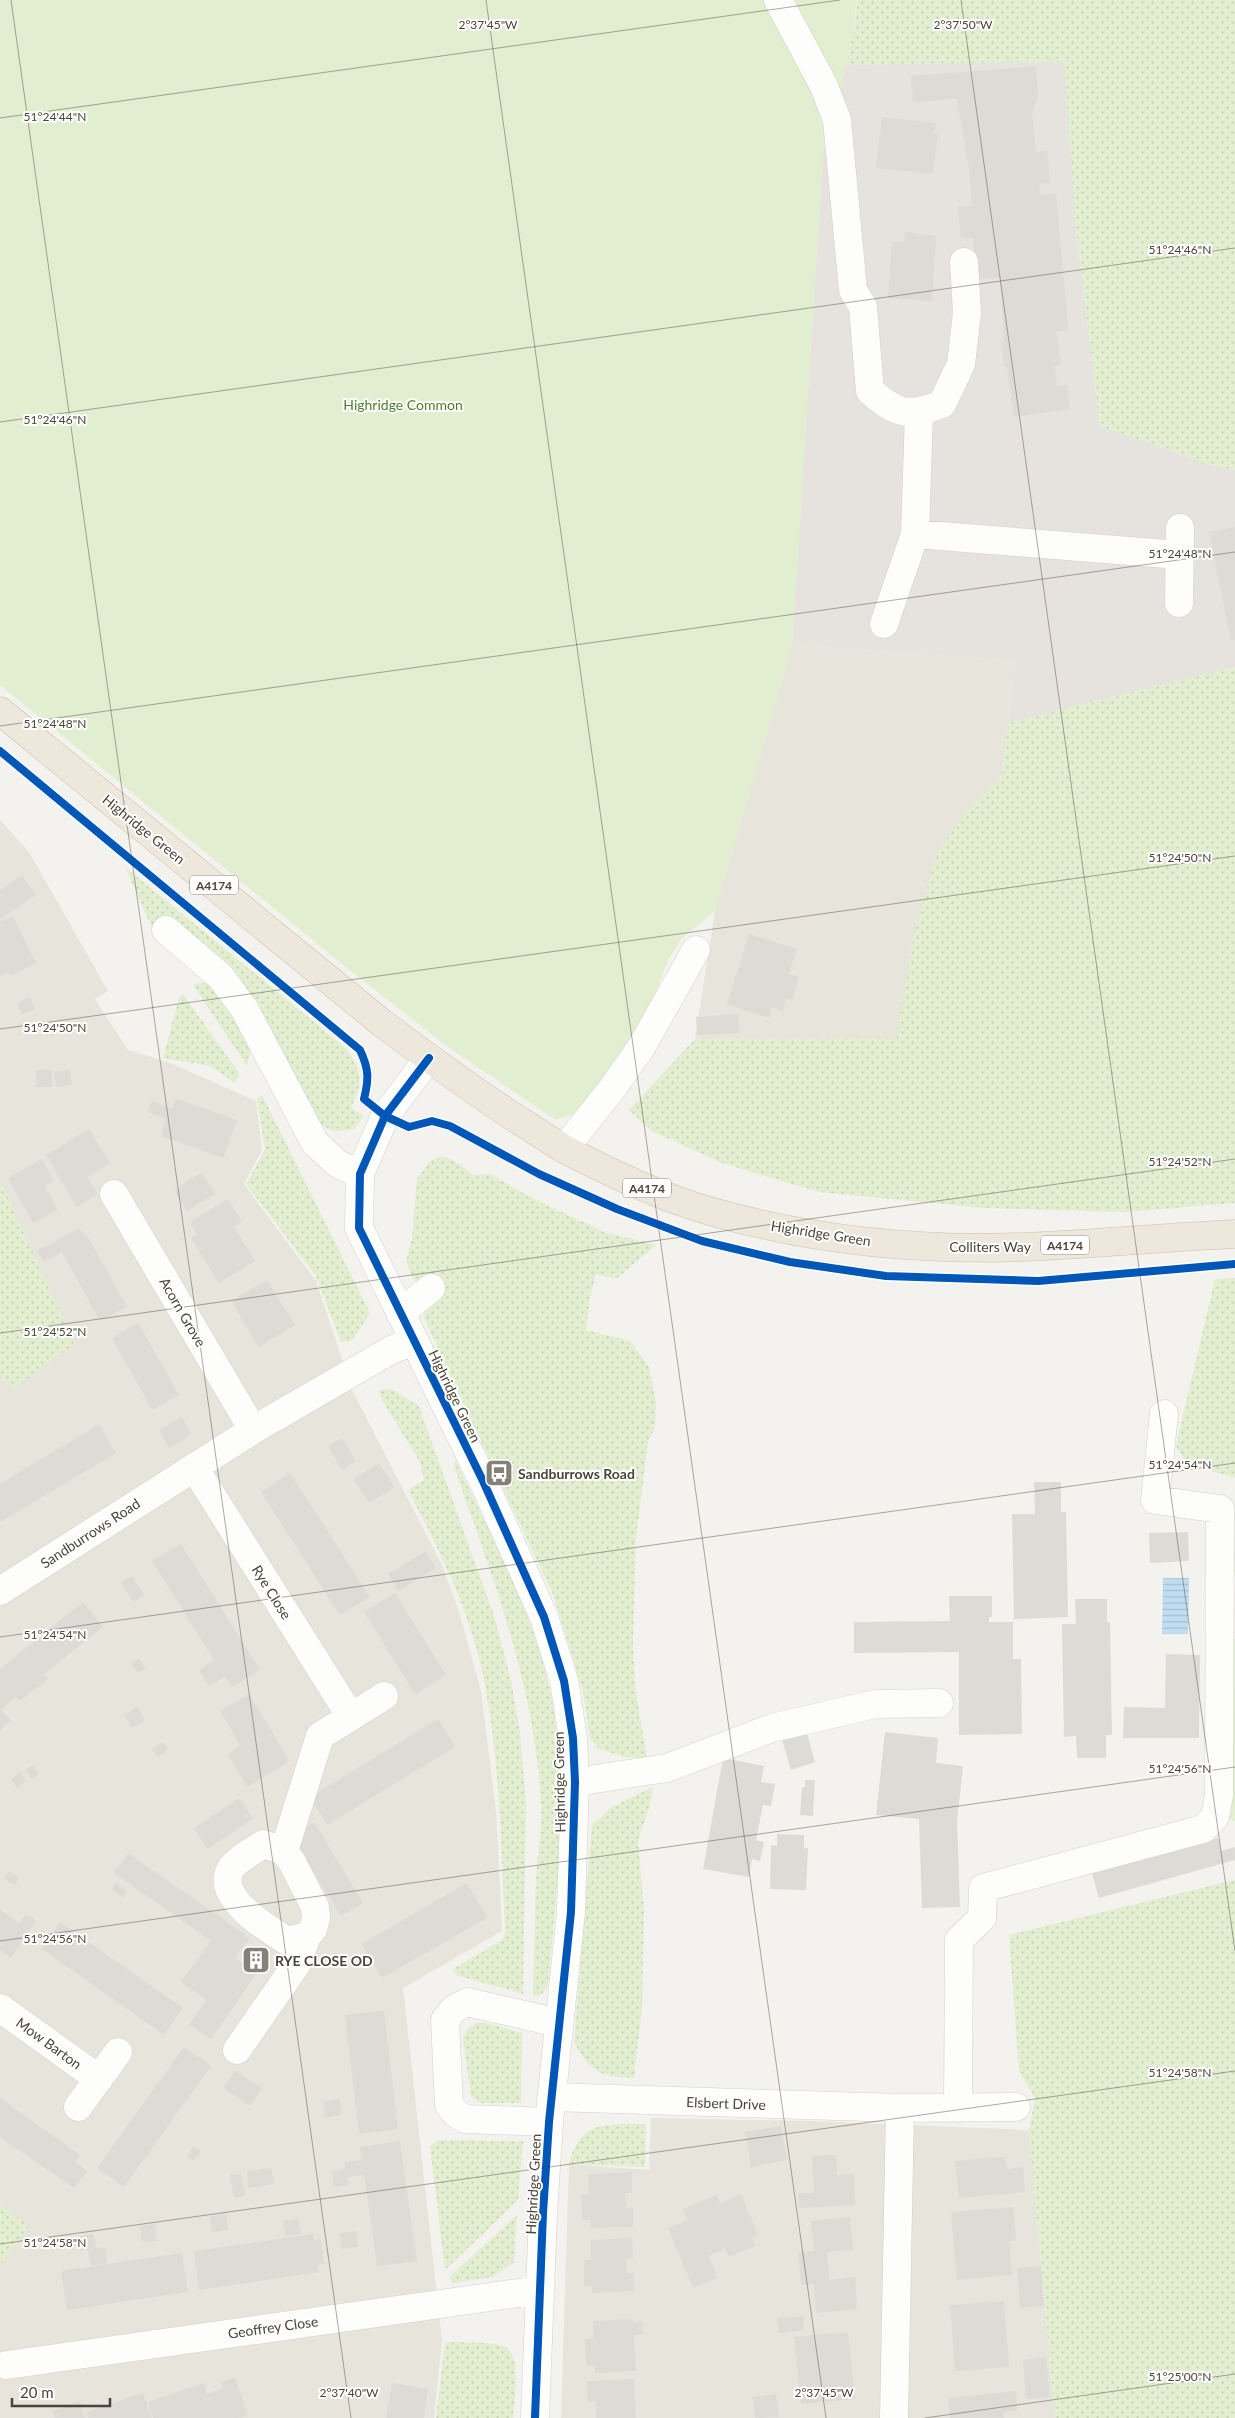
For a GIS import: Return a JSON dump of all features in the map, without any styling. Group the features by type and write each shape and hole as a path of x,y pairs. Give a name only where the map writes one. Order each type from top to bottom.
{"highway":[{"name":"Highridge Green","path":"0,711 382,1023 484,1098 564,1149 629,1180 711,1212 795,1232 894,1244"},
{"name":"Colliters Way","path":"894,1244 973,1247 1042,1246 1235,1234"}],"street":[{"path":"778,0 824,86 837,120 853,290 862,307 870,392 890,408 918,413 942,404 960,364 967,313 964,262"},
{"path":"884,624 915,534 918,413"},
{"path":"915,534 1180,542 1180,603"},
{"path":"166,930 221,977 245,1010 315,1143 338,1164 360,1174"},
{"path":"564,1149 612,1089 642,1046 696,950"},
{"name":"Highridge Green","path":"429,1058 385,1116 360,1174 359,1228 483,1481 544,1617 564,1681 573,1738 574,1782 571,1912 550,2110 535,2418"},
{"name":"Acorn Grove","path":"114,1194 253,1430"},
{"path":"400,1313 431,1288"},
{"name":"Sandburrows Road","path":"0,1591 253,1430 391,1350 414,1341"},
{"path":"958,2108 959,1940 982,1918 983,1888 1203,1829 1215,1817 1219,1795 1220,1509 1155,1500 1164,1414"},
{"name":"Rye Close","path":"194,1467 351,1716"},
{"path":"284,1851 320,1736 384,1696"},
{"path":"574,1782 666,1768 772,1728 875,1704 939,1703"},
{"path":"237,2050 296,1965 307,1936 315,1923 315,1907 292,1862 284,1851 264,1844 231,1868 228,1884 234,1898 258,1923 287,1941 307,1936"},
{"name":"Elsbert Drive","path":"559,2023 466,2002 454,2009 445,2020 449,2105 456,2114 464,2119 550,2110 1016,2108"},
{"name":"Mow Barton","path":"0,2008 99,2079"},
{"path":"78,2108 118,2052"},
{"path":"894,2418 900,2108"},
{"name":"Geoffrey Close","path":"7,2365 520,2291 540,2290"}],"shaded area":[{"path":"1065,61 1076,228 1100,426 1212,465 1235,470 1235,667 1008,723 1015,661 792,645 823,152 847,65"},
{"path":"792,645 1015,661 1002,777 966,812 913,939 898,1038 695,1039 715,911"},
{"path":"0,820 29,852 108,991 95,999 128,1050 168,1062 256,1101 262,1150 244,1184 316,1281 353,1392 442,1565 459,1612 481,1691 496,1812 502,1931 403,1988 442,2341 434,2418 0,2418"},
{"path":"651,2118 810,2121 1029,2130 1055,2418 561,2418 569,2164 649,2170"}],"green space":[{"name":"Highridge Common","path":"0,0 857,0 847,65 823,152 792,645 715,911 681,939 667,962 643,1028 575,1114 556,1120 452,1050 352,972 0,685"},
{"path":"858,0 1235,0 1235,470 1212,465 1100,426 1076,228 1064,61 847,65"},
{"path":"1235,667 1235,1203 1126,1212 985,1208 819,1192 722,1163 652,1131 629,1110 695,1039 897,1038 913,939 937,853 966,812 1002,777 1008,723"},
{"path":"125,867 348,1050 359,1072 360,1079 358,1091 351,1108 364,1116 354,1129 331,1130 314,1116 235,976 165,915 153,930"},
{"path":"207,982 216,987 251,1047 247,1066 193,985"},
{"path":"183,994 239,1073 235,1083 210,1066 163,1058 179,998"},
{"path":"262,1095 370,1313 352,1341 341,1342 316,1276 246,1184 265,1150 257,1099"},
{"path":"443,1156 461,1165 473,1175 490,1174 532,1198 604,1232 656,1245 616,1279 596,1274 590,1298 586,1330 630,1341 649,1367 656,1402 655,1428 648,1441 636,1539 633,1642 635,1686 647,1758 624,1757 599,1749 590,1738 583,1692 553,1594 503,1488 512,1485 500,1462 492,1465 424,1318 425,1309 442,1290 432,1274 420,1284 413,1279 406,1261 412,1238 417,1179 430,1161"},
{"path":"0,1180 74,1344 13,1389 0,1374"},
{"path":"1235,1278 1235,1478 1187,1464 1176,1446 1215,1279"},
{"path":"391,1389 419,1406 494,1616 511,1680 520,1733 526,1803 523,1994 456,1975 453,1969 502,1940 505,1932 500,1811 491,1720 481,1664 465,1612 444,1562 408,1490 424,1480 420,1462 382,1400 379,1390"},
{"path":"455,1459 508,1570 532,1627 549,1686 556,1723 561,1798 558,1873 548,1985 542,1994 535,1997 533,1994 536,1880 541,1808 531,1719 522,1676 510,1634 454,1467"},
{"path":"1235,1478 1235,1572 1234,1572"},
{"path":"1235,1639 1235,1822 1224,1815 1228,1640"},
{"path":"653,1787 649,1809 638,1840 644,1912 642,2008 634,2078 613,2076 597,2071 591,2066 574,2042 592,1825 612,1807"},
{"path":"1235,1880 1235,2418 1055,2418 1029,2130 1035,2098 1019,2071 1009,1935"},
{"path":"476,2023 487,2023 522,2033 521,2103 480,2103 471,2096 463,2039 467,2029"},
{"path":"646,2124 645,2167 569,2164 580,2139 588,2132 608,2125"},
{"path":"439,2140 523,2141 518,2200 445,2270 430,2146"},
{"path":"0,2205 29,2226 0,2266"},
{"path":"517,2215 514,2262 493,2277 453,2283 449,2277"},
{"path":"445,2342 490,2343 503,2346 509,2350 513,2357 516,2378 513,2418 436,2418"}],"water":[{"path":"1163,1578 1189,1578 1188,1634 1162,1634"}],"building":[{"path":"1036,66 1038,97 1032,112 1036,152 1047,151 1050,183 1039,184 1040,195 1056,194 1068,330 1056,332 1061,365 1054,366 1057,386 1067,385 1070,409 1014,417 1007,367 1004,367 1001,343 1004,342 1000,278 976,279 973,238 961,238 958,206 972,206 969,169 957,99 913,102 911,76"},
{"path":"882,117 936,123 934,133 938,133 933,174 876,168"},
{"path":"905,232 936,236 932,301 888,298 892,242 904,242"},
{"path":"1235,527 1235,640 1231,641 1209,532"},
{"path":"22,875 36,895 0,919 0,890"},
{"path":"13,916 36,963 11,976 8,972 0,976 0,922"},
{"path":"749,934 797,949 789,974 799,977 792,1000 786,998 783,1011 772,1007 769,1018 727,1004"},
{"path":"30,997 35,1009 22,1015 17,1003"},
{"path":"738,1014 740,1033 697,1035 696,1017"},
{"path":"36,1070 52,1070 52,1087 36,1087"},
{"path":"70,1070 72,1085 56,1087 54,1072"},
{"path":"176,1099 237,1120 223,1158 161,1136 166,1119 148,1112 152,1101 172,1109"},
{"path":"89,1129 110,1163 87,1177 98,1194 77,1207 46,1155"},
{"path":"42,1159 54,1181 45,1186 58,1210 33,1223 8,1178"},
{"path":"201,1173 215,1194 187,1211 174,1190"},
{"path":"228,1199 242,1222 234,1227 255,1261 219,1283 191,1238 197,1234 190,1222"},
{"path":"79,1228 85,1237 87,1235 127,1307 100,1321 62,1252 44,1262 37,1251"},
{"path":"267,1280 295,1325 259,1347 231,1301"},
{"path":"138,1323 179,1395 152,1410 112,1338"},
{"path":"182,1417 191,1435 169,1448 159,1430"},
{"path":"99,1424 116,1453 0,1522 0,1484"},
{"path":"342,1438 356,1461 342,1470 328,1446"},
{"path":"379,1463 394,1487 369,1503 354,1479"},
{"path":"290,1473 370,1597 340,1615 261,1492"},
{"path":"1034,1482 1061,1482 1061,1512 1066,1512 1068,1617 1014,1619 1012,1514 1035,1514"},
{"path":"1188,1532 1189,1561 1150,1563 1149,1533"},
{"path":"181,1544 260,1670 232,1687 225,1676 209,1686 199,1670 214,1660 152,1561"},
{"path":"426,1551 436,1568 398,1591 388,1574"},
{"path":"132,1576 145,1595 133,1602 121,1582"},
{"path":"395,1593 446,1675 415,1694 364,1612"},
{"path":"949,1596 992,1596 992,1617 989,1617 989,1622 1013,1622 1013,1659 1021,1659 1022,1734 959,1735 959,1652 854,1653 854,1622 950,1621"},
{"path":"1075,1599 1107,1599 1107,1622 1110,1622 1112,1735 1106,1735 1106,1758 1077,1758 1076,1736 1064,1737 1062,1624 1076,1624"},
{"path":"83,1602 103,1627 44,1674 48,1679 20,1701 16,1697 1,1709 11,1721 0,1730 0,1669"},
{"path":"1166,1654 1200,1655 1199,1738 1123,1738 1124,1707 1165,1708"},
{"path":"139,1659 146,1668 138,1673 131,1663"},
{"path":"249,1694 290,1761 247,1787 228,1754 241,1746 220,1711"},
{"path":"137,1707 145,1720 132,1728 124,1716"},
{"path":"438,1719 455,1747 327,1825 310,1797"},
{"path":"885,1732 938,1738 936,1763 963,1766 957,1821 960,1907 922,1908 919,1819 876,1815"},
{"path":"807,1733 815,1762 791,1770 782,1740"},
{"path":"163,1742 168,1750 158,1757 152,1749"},
{"path":"723,1758 764,1766 761,1782 775,1784 771,1806 763,1805 756,1840 764,1842 760,1861 752,1859 749,1877 703,1869"},
{"path":"33,1765 39,1774 32,1779 25,1770"},
{"path":"20,1772 26,1781 17,1788 11,1779"},
{"path":"805,1780 815,1780 813,1816 800,1815 802,1787 805,1787"},
{"path":"239,1798 253,1819 207,1849 194,1828"},
{"path":"314,1822 363,1903 341,1916 291,1836"},
{"path":"777,1834 804,1835 804,1848 808,1848 806,1890 770,1889 771,1845 777,1846"},
{"path":"1218,1838 1221,1851 1235,1847 1235,1860 1099,1898 1089,1863 1115,1867"},
{"path":"128,1853 250,1938 235,1958 257,1973 211,2039 189,2025 206,2000 181,1982 211,1941 114,1873"},
{"path":"9,1871 19,1878 14,1885 4,1879"},
{"path":"116,1883 127,1892 123,1898 111,1889"},
{"path":"467,1883 487,1918 382,1978 362,1944"},
{"path":"0,1910 19,1923 26,1914 36,1921 11,1958 0,1950"},
{"path":"60,1922 183,2008 164,2035 42,1949"},
{"name":"RYE CLOSE OD","path":"252,1947 269,1959 259,1972 243,1961"},
{"path":"384,2011 398,2129 359,2134 345,2015"},
{"path":"184,2047 211,2066 124,2187 97,2168"},
{"path":"235,2071 262,2088 250,2106 223,2088"},
{"path":"0,2098 80,2155 75,2162 87,2171 74,2188 0,2137"},
{"path":"339,2099 342,2115 325,2118 323,2102"},
{"path":"781,2126 787,2160 751,2167 745,2132"},
{"path":"400,2141 417,2261 377,2266 364,2175 348,2177 349,2185 334,2187 332,2171 345,2169 345,2162 362,2160 360,2147"},
{"path":"194,2146 201,2151 194,2161 187,2156"},
{"path":"836,2155 837,2175 854,2174 855,2205 799,2208 798,2193 814,2193 812,2156"},
{"path":"1005,2157 1007,2169 1023,2167 1025,2192 959,2198 955,2161"},
{"path":"271,2168 274,2184 249,2188 247,2171"},
{"path":"632,2172 632,2193 625,2193 626,2208 633,2207 633,2227 591,2228 590,2220 582,2220 581,2195 589,2194 588,2174"},
{"path":"241,2174 245,2196 234,2198 230,2175"},
{"path":"741,2194 758,2235 752,2238 755,2246 729,2257 725,2249 708,2256 718,2278 693,2288 668,2228 688,2220 683,2209 717,2195 720,2203"},
{"path":"1013,2207 1016,2240 1009,2241 1012,2275 957,2280 951,2212"},
{"path":"226,2214 228,2230 212,2232 210,2216"},
{"path":"850,2217 853,2250 827,2252 829,2280 855,2277 857,2309 816,2313 814,2284 801,2285 798,2252 814,2251 811,2221"},
{"path":"298,2219 301,2234 285,2236 283,2221"},
{"path":"155,2224 157,2241 142,2242 140,2226"},
{"path":"356,2231 358,2247 342,2249 340,2233"},
{"path":"93,2234 96,2248 105,2247 107,2263 91,2266 88,2250 80,2251 77,2237"},
{"path":"313,2234 314,2240 321,2239 324,2264 318,2265 319,2272 199,2290 194,2251"},
{"path":"632,2238 633,2259 626,2258 627,2273 633,2273 634,2291 592,2293 592,2286 584,2286 584,2260 591,2260 591,2240"},
{"path":"182,2253 188,2292 67,2310 61,2271"},
{"path":"1041,2266 1044,2306 1020,2308 1017,2268"},
{"path":"1004,2301 1009,2367 955,2371 950,2305"},
{"path":"803,2316 804,2330 779,2333 777,2318"},
{"path":"633,2319 633,2322 642,2321 643,2334 634,2335 636,2371 595,2373 595,2365 586,2366 585,2339 593,2338 593,2321"},
{"path":"848,2332 855,2399 801,2404 794,2337"},
{"path":"1046,2357 1050,2397 1026,2399 1023,2360"},
{"path":"235,2377 248,2415 239,2418 153,2418 148,2402 204,2383 207,2394 223,2388 220,2382"},
{"path":"634,2379 636,2418 596,2418 596,2401 588,2402 587,2381"},
{"path":"392,2383 428,2389 424,2418 386,2418"},
{"path":"1016,2391 1017,2411 1003,2412 1004,2418 950,2418 948,2398"},
{"path":"143,2393 152,2418 88,2418 86,2412"},
{"path":"776,2394 779,2417 755,2418 753,2397"},
{"path":"80,2401 85,2418 55,2418 52,2411"}],"cycle path":[{"path":"0,751 360,1050 367,1074 364,1099 385,1116 409,1127 432,1121 450,1126 539,1174 617,1209 702,1241 790,1262 886,1276 1038,1281 1235,1264"},
{"path":"429,1058 385,1116 360,1174 359,1228 483,1481 544,1617 564,1681 573,1738 575,1782 571,1912 549,2122 543,2213 535,2418"}],"place":[{"name":"Sandburrows Road","path":"499,1473"},
{"name":"RYE CLOSE OD","path":"256,1960"}]}
